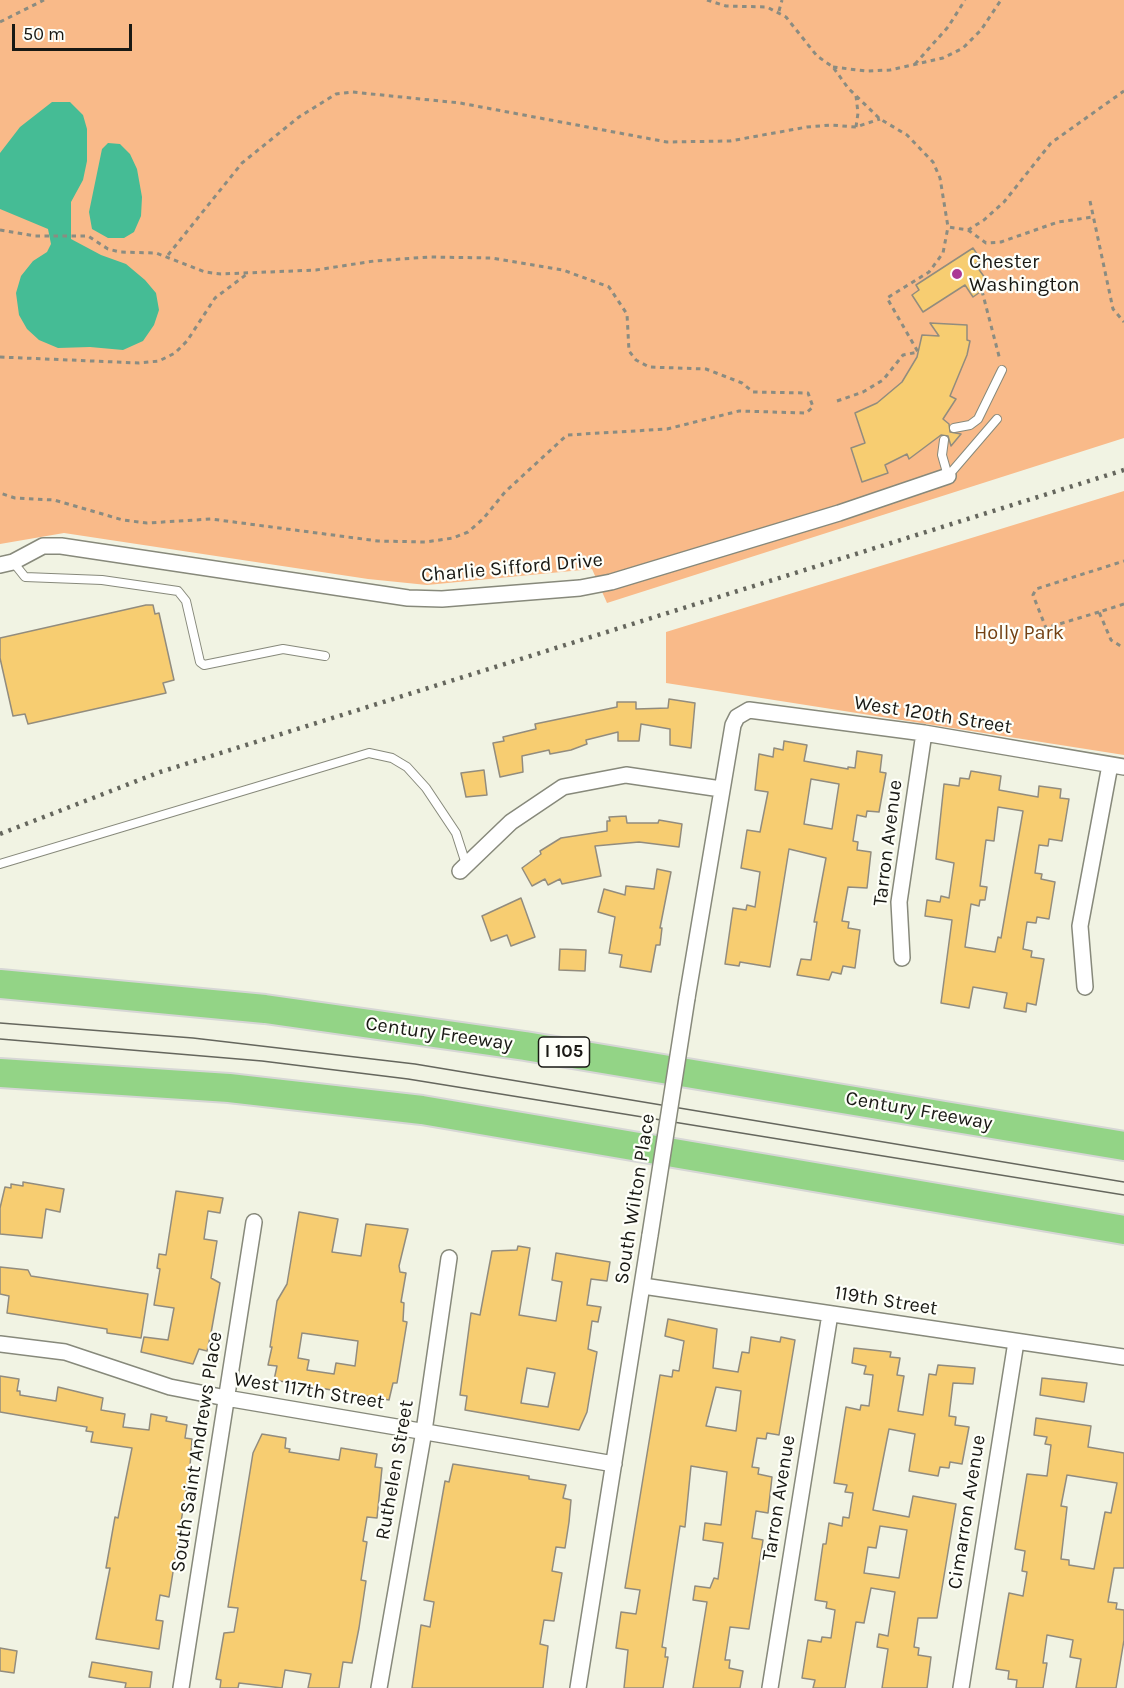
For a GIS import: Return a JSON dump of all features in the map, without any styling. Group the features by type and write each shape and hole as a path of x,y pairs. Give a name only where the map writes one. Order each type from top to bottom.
{"highway":[{"name":"Century Freeway","path":"0,984 265,1009 513,1044 1124,1146"},
{"path":"0,1073 229,1088 422,1110 1124,1230"}],"street":[{"name":"Charlie Sifford Drive","path":"6,564 43,546 60,546 408,598 442,599 580,588 611,582 839,513 948,476"},
{"name":"West 120th Street","path":"737,717 749,710 924,733 1117,766"},
{"name":"South Wilton Place","path":"578,1688 721,789 733,725 737,717"},
{"name":"Tarron Avenue","path":"902,958 899,902 924,733"},
{"path":"1085,987 1080,926 1117,766"},
{"path":"463,867 511,822 563,787 626,775 721,789"},
{"name":"South Saint Andrews Place","path":"181,1688 254,1222"},
{"name":"Ruthelen Street","path":"379,1688 424,1431 449,1258"},
{"name":"119th Street","path":"643,1286 1124,1358"},
{"name":"Tarron Avenue","path":"770,1688 830,1314"},
{"name":"Cimarron Avenue","path":"961,1688 1016,1342"},
{"name":"West 117th Street","path":"0,1344 64,1352 170,1387 226,1398 615,1464"}],"lane":[{"path":"954,428 970,425 978,419 1002,370"},
{"path":"948,476 997,419"},
{"path":"944,440 942,455 948,476"},
{"path":"6,564 25,577 102,580 178,591 186,601 200,662 204,665 283,649 325,656"},
{"path":"0,864 369,753 392,758 414,774 456,833 463,867"}],"path":[{"path":"0,22 44,0"},
{"path":"707,0 726,6 767,7 779,11 817,56 833,67 856,96 880,119 907,135 933,162 940,178 948,227 943,253 929,272 887,298 918,352 903,355 883,380 863,393 837,401"},
{"path":"779,11 782,0"},
{"path":"914,66 948,27 965,0"},
{"path":"833,67 866,71 914,66 943,58 963,48 981,30 1001,0"},
{"path":"968,230 1004,202 1051,143 1124,90"},
{"path":"168,255 242,163 299,117 336,94 352,92 460,103 668,142 730,141 831,125 856,127 880,119"},
{"path":"856,96 858,113 856,127"},
{"path":"1090,201 1113,309 1124,322"},
{"path":"948,227 968,230 986,243 1001,242 1059,222 1093,217"},
{"path":"0,230 48,237 88,236 108,249 120,252 156,252 205,272 316,270 374,261 429,257 491,258 563,270 609,287 627,314 630,351 636,360 650,368 706,369 742,383 753,392 808,393 813,407 806,413 739,411 667,429 567,435 505,492 483,519 468,532 453,538 426,542 378,541 211,519 135,521 54,500 35,501 0,493"},
{"path":"0,357 159,362 175,353 187,341 215,298 248,273"},
{"path":"982,291 1002,370"},
{"path":"1124,561 1036,589 1033,595 1046,628 1124,604"},
{"path":"1099,612 1111,640 1124,648"}],"green space":[{"path":"0,0 1124,0 1124,438 607,603 592,569 427,585 368,579 64,533 0,544"},
{"name":"Holly Park","path":"1124,491 1124,755 666,683 666,632"}],"shaded area":[{"path":"52,102 70,102 83,115 87,129 87,161 83,180 71,202 71,239 101,255 126,264 156,293 159,310 154,325 143,341 123,350 90,347 58,348 39,340 27,329 19,315 16,293 21,276 33,261 47,252 51,244 48,229 0,209 0,153 20,127"},
{"path":"108,143 120,144 130,154 137,169 142,197 141,216 134,232 124,238 108,238 92,229 89,212 102,149"}],"building":[{"name":"Chester Washington","path":"973,248 981,260 975,264 990,285 973,297 965,285 923,312 912,295 919,290 916,285"},
{"path":"930,323 967,325 967,340 970,341 967,355 950,396 956,399 943,419 949,424 950,432 961,434 951,446 948,436 941,435 909,459 907,454 885,465 888,473 862,482 851,448 865,443 855,413 877,403 902,382 917,357 922,335 939,336"},
{"path":"153,605 155,614 159,613 174,680 163,683 166,693 28,724 25,714 13,716 0,658 0,638"},
{"path":"669,699 695,703 691,748 670,745 670,729 641,724 639,741 618,741 618,732 586,740 587,744 571,750 550,754 549,750 522,756 523,772 500,777 493,743 504,741 503,737 536,729 535,724 617,707 617,702 636,702 636,709 668,708"},
{"path":"784,741 807,745 804,761 848,769 848,767 855,768 857,751 882,755 880,772 886,773 879,812 867,811 866,817 857,815 853,841 858,842 857,850 871,852 867,888 848,887 842,921 849,922 848,928 860,930 855,968 843,966 841,974 832,972 829,980 797,975 801,959 811,960 817,922 814,922 826,858 789,849 770,967 740,962 739,966 725,964 733,908 746,910 747,905 755,907 760,872 741,868 747,830 760,832 768,792 755,790 759,754 773,757 774,748 783,750","holes":["811,779 839,784 832,829 804,824"]},
{"path":"484,770 487,795 466,797 461,773"},
{"path":"971,771 1001,776 999,790 1038,797 1039,786 1061,789 1060,798 1069,799 1062,841 1049,839 1048,846 1039,845 1035,873 1042,874 1041,879 1055,882 1049,919 1037,917 1036,923 1027,922 1023,949 1032,951 1031,957 1044,959 1036,1005 1027,1003 1026,1012 1004,1008 1007,993 973,987 969,1008 941,1003 952,920 925,916 927,900 940,902 941,896 949,898 954,863 936,859 944,784 959,786 960,778 969,779","holes":["998,807 1023,811 1001,938 998,937 995,952 965,947 971,904 979,906 980,900 985,900 987,887 980,886 986,840 994,841"]},
{"path":"626,816 627,823 658,823 659,820 682,824 679,847 639,842 595,846 601,876 562,884 560,879 548,885 545,879 532,886 522,868 541,854 540,851 561,838 607,831 609,817"},
{"path":"657,869 671,872 660,928 662,928 660,945 656,945 651,972 620,967 622,955 609,953 615,917 598,912 604,889 625,895 626,886 654,889"},
{"path":"521,898 535,937 511,946 507,935 491,941 482,916"},
{"path":"560,949 586,950 585,971 559,970"},
{"path":"23,1182 64,1189 60,1212 46,1209 42,1238 0,1234 0,1208 5,1187 11,1188 11,1184 23,1186"},
{"path":"176,1191 223,1198 220,1213 208,1211 204,1239 217,1241 211,1278 220,1283 207,1351 199,1349 193,1364 141,1352 144,1337 168,1340 174,1308 154,1305 160,1269 157,1268 159,1254 166,1255"},
{"path":"299,1212 338,1219 332,1252 361,1256 366,1224 408,1229 399,1266 400,1272 406,1273 401,1302 404,1303 403,1321 407,1322 397,1383 393,1383 389,1400 274,1380 277,1366 268,1365 272,1347 270,1347 277,1301 287,1284","holes":["302,1333 358,1341 355,1366 336,1363 334,1374 307,1370 309,1360 298,1358"]},
{"path":"518,1246 530,1248 519,1315 556,1321 562,1282 552,1280 556,1253 610,1262 607,1281 591,1279 587,1305 601,1307 598,1322 592,1321 588,1349 597,1352 587,1412 579,1430 465,1410 467,1396 460,1395 471,1313 480,1315 492,1251 517,1250","holes":["527,1368 555,1373 548,1407 521,1403"]},
{"path":"0,1267 28,1270 31,1276 148,1294 141,1338 107,1333 107,1329 7,1313 9,1296 0,1294"},
{"path":"668,1319 717,1329 713,1368 738,1372 742,1352 749,1353 751,1337 780,1342 781,1337 795,1340 779,1435 767,1433 766,1439 757,1438 752,1467 759,1468 758,1474 772,1477 768,1513 756,1511 752,1538 763,1540 749,1629 730,1627 725,1660 730,1660 729,1668 743,1671 740,1688 693,1688 707,1602 693,1600 695,1586 710,1588 714,1578 718,1579 723,1543 703,1540 705,1523 721,1525 727,1472 691,1466 685,1527 680,1526 662,1647 666,1648 665,1657 668,1657 663,1688 624,1688 628,1650 616,1648 621,1612 636,1614 640,1590 625,1588 660,1375 672,1377 673,1370 679,1371 684,1341 665,1336","holes":["716,1387 741,1391 736,1431 706,1426"]},
{"path":"854,1348 891,1352 890,1357 900,1358 897,1375 904,1376 898,1411 923,1415 929,1374 936,1375 938,1365 975,1368 973,1384 953,1383 949,1416 956,1417 955,1425 969,1427 962,1464 950,1462 949,1468 940,1467 938,1476 909,1471 915,1434 889,1429 873,1510 909,1517 913,1496 956,1504 937,1618 918,1618 914,1647 919,1648 918,1655 931,1657 927,1688 882,1688 888,1649 877,1647 879,1634 888,1636 895,1592 871,1588 864,1623 856,1622 845,1688 813,1688 815,1680 802,1678 808,1640 821,1642 822,1637 831,1638 835,1610 826,1608 827,1602 815,1600 823,1544 826,1544 829,1523 842,1526 843,1517 849,1518 853,1493 845,1492 847,1485 834,1483 846,1407 860,1410 861,1405 869,1406 873,1375 864,1374 866,1366 852,1363","holes":["880,1526 907,1530 899,1578 864,1573 868,1547 876,1548"]},
{"path":"0,1376 19,1379 17,1391 20,1391 20,1395 56,1401 58,1387 103,1398 101,1410 125,1414 123,1427 149,1430 151,1414 167,1417 166,1421 187,1425 185,1438 192,1439 190,1466 169,1597 160,1595 156,1620 163,1621 159,1649 96,1639 110,1568 106,1568 115,1517 118,1518 132,1448 91,1442 93,1432 86,1431 87,1427 0,1412"},
{"path":"1042,1378 1087,1383 1084,1402 1040,1395"},
{"path":"1036,1418 1091,1426 1088,1447 1124,1453 1124,1568 1114,1568 1108,1602 1117,1603 1116,1609 1124,1610 1124,1640 1116,1688 1076,1688 1081,1659 1070,1657 1073,1640 1047,1635 1043,1663 1047,1663 1043,1688 1016,1688 1017,1680 1008,1679 1009,1671 996,1669 1009,1593 1023,1596 1027,1572 1022,1571 1025,1551 1015,1549 1027,1474 1047,1476 1051,1445 1045,1444 1047,1437 1034,1435","holes":["1067,1475 1117,1483 1111,1513 1105,1512 1094,1569 1069,1565 1069,1560 1061,1559 1067,1507 1061,1506"]},
{"path":"262,1434 286,1438 285,1448 290,1449 289,1452 339,1460 341,1448 377,1454 375,1467 382,1468 377,1518 367,1517 363,1541 367,1542 361,1580 366,1581 359,1628 352,1663 343,1662 339,1688 308,1688 311,1674 285,1670 282,1688 239,1683 238,1688 220,1688 221,1680 216,1679 224,1633 234,1632 238,1608 228,1607 253,1453"},
{"path":"453,1464 529,1476 529,1479 566,1485 563,1498 571,1500 565,1548 556,1547 552,1571 562,1573 554,1621 544,1620 540,1644 548,1646 543,1688 412,1688 421,1625 430,1627 434,1602 424,1600 445,1481 449,1482"},
{"path":"0,1648 17,1651 14,1673 0,1671"},
{"path":"92,1662 152,1672 150,1688 125,1688 126,1683 89,1677"}],"tram line":[{"path":"0,1023 193,1038 415,1064 1124,1182"},
{"path":"0,1039 262,1061 408,1079 1124,1195"}],"railway":[{"path":"0,834 160,772 1124,470"}],"place":[{"name":"Chester Washington","path":"957,274"}]}
